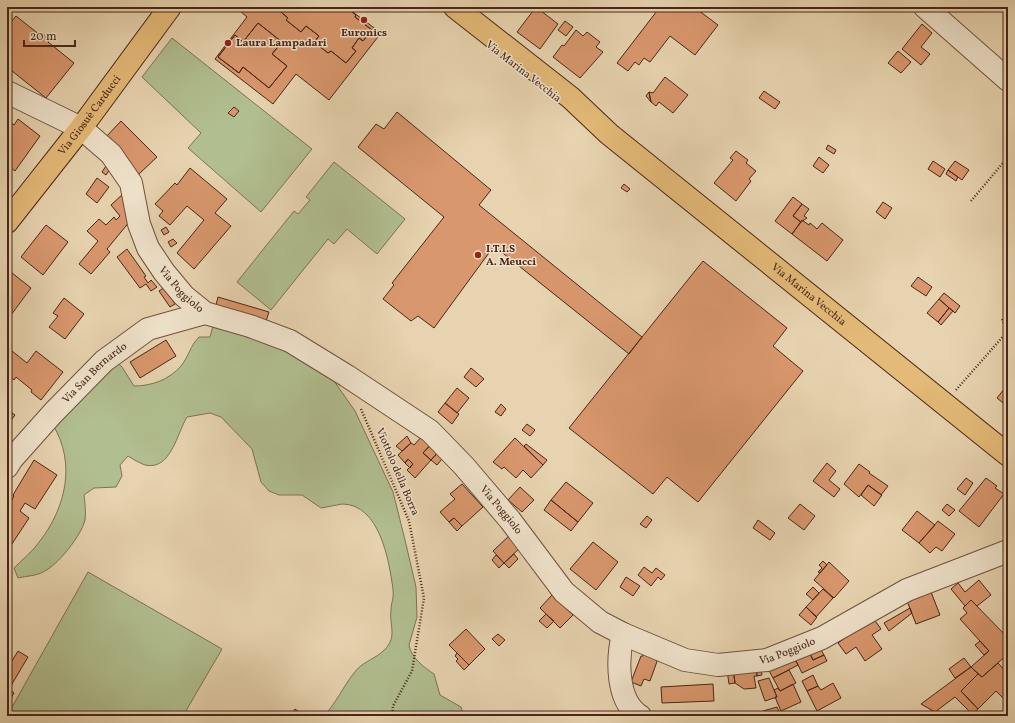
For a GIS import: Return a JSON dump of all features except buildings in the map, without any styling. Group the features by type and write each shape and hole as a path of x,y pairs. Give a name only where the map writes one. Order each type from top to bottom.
{"main road":[{"name":"Via Giosuè Carducci","path":"7,222 81,128 170,7"},
{"name":"Via Marina Vecchia","path":"440,7 565,106 609,134"},
{"name":"Via Marina Vecchia","path":"454,7 571,98 609,134 1008,455"}],"street":[{"path":"925,7 1008,80"},
{"name":"Via Poggiolo","path":"7,92 81,128 111,154 131,183 142,236 160,266 184,296 205,313 250,326 290,341 347,376 430,431 464,466 510,520 564,592 600,622 623,634 685,660 718,665 767,660 822,638 907,590 1008,551"},
{"name":"Via San Bernardo","path":"7,467 12,459 53,413 104,361 148,329 205,313"},
{"path":"623,634 620,647 620,668 624,694 629,708 640,716"}],"path":[{"path":"971,201 1008,158"},
{"path":"964,382 1007,332 1002,319"},
{"name":"Viottolo della Borra","path":"360,405 409,521 424,598 412,671 393,706 392,716"}],"green space":[{"path":"172,38 312,149 261,212 188,148 201,133 142,77"},
{"path":"334,162 405,219 377,254 347,229 334,244 328,239 271,310 237,282 294,211 298,214 310,200 306,197"},
{"path":"214,322 279,342 334,381 355,411 393,492 416,587 417,617 409,645 410,650 419,662 434,674 440,695 461,707 464,716 395,716 373,713 368,716 324,716 350,678 363,664 387,648 392,638 391,607 393,589 389,564 380,536 374,524 365,513 355,507 342,504 321,508 302,495 279,495 269,491 261,482 252,449 221,417 210,413 187,417 172,449 167,457 161,462 154,465 145,465 128,456 120,465 122,476 116,487 94,488 84,495 85,520 83,527 74,542 62,557 43,572 18,578 14,568 40,541 49,528 62,499 66,469 60,440 53,425 114,359 122,367 134,386 147,385 159,381 171,375 181,366 199,337 210,337"},
{"path":"88,572 222,649 183,716 7,716"}],"place":[{"name":"Euronics","path":"364,20"},
{"name":"Laura Lampadari","path":"228,43"},
{"name":"I.T.I.S A. Meucci","path":"478,255"}]}
